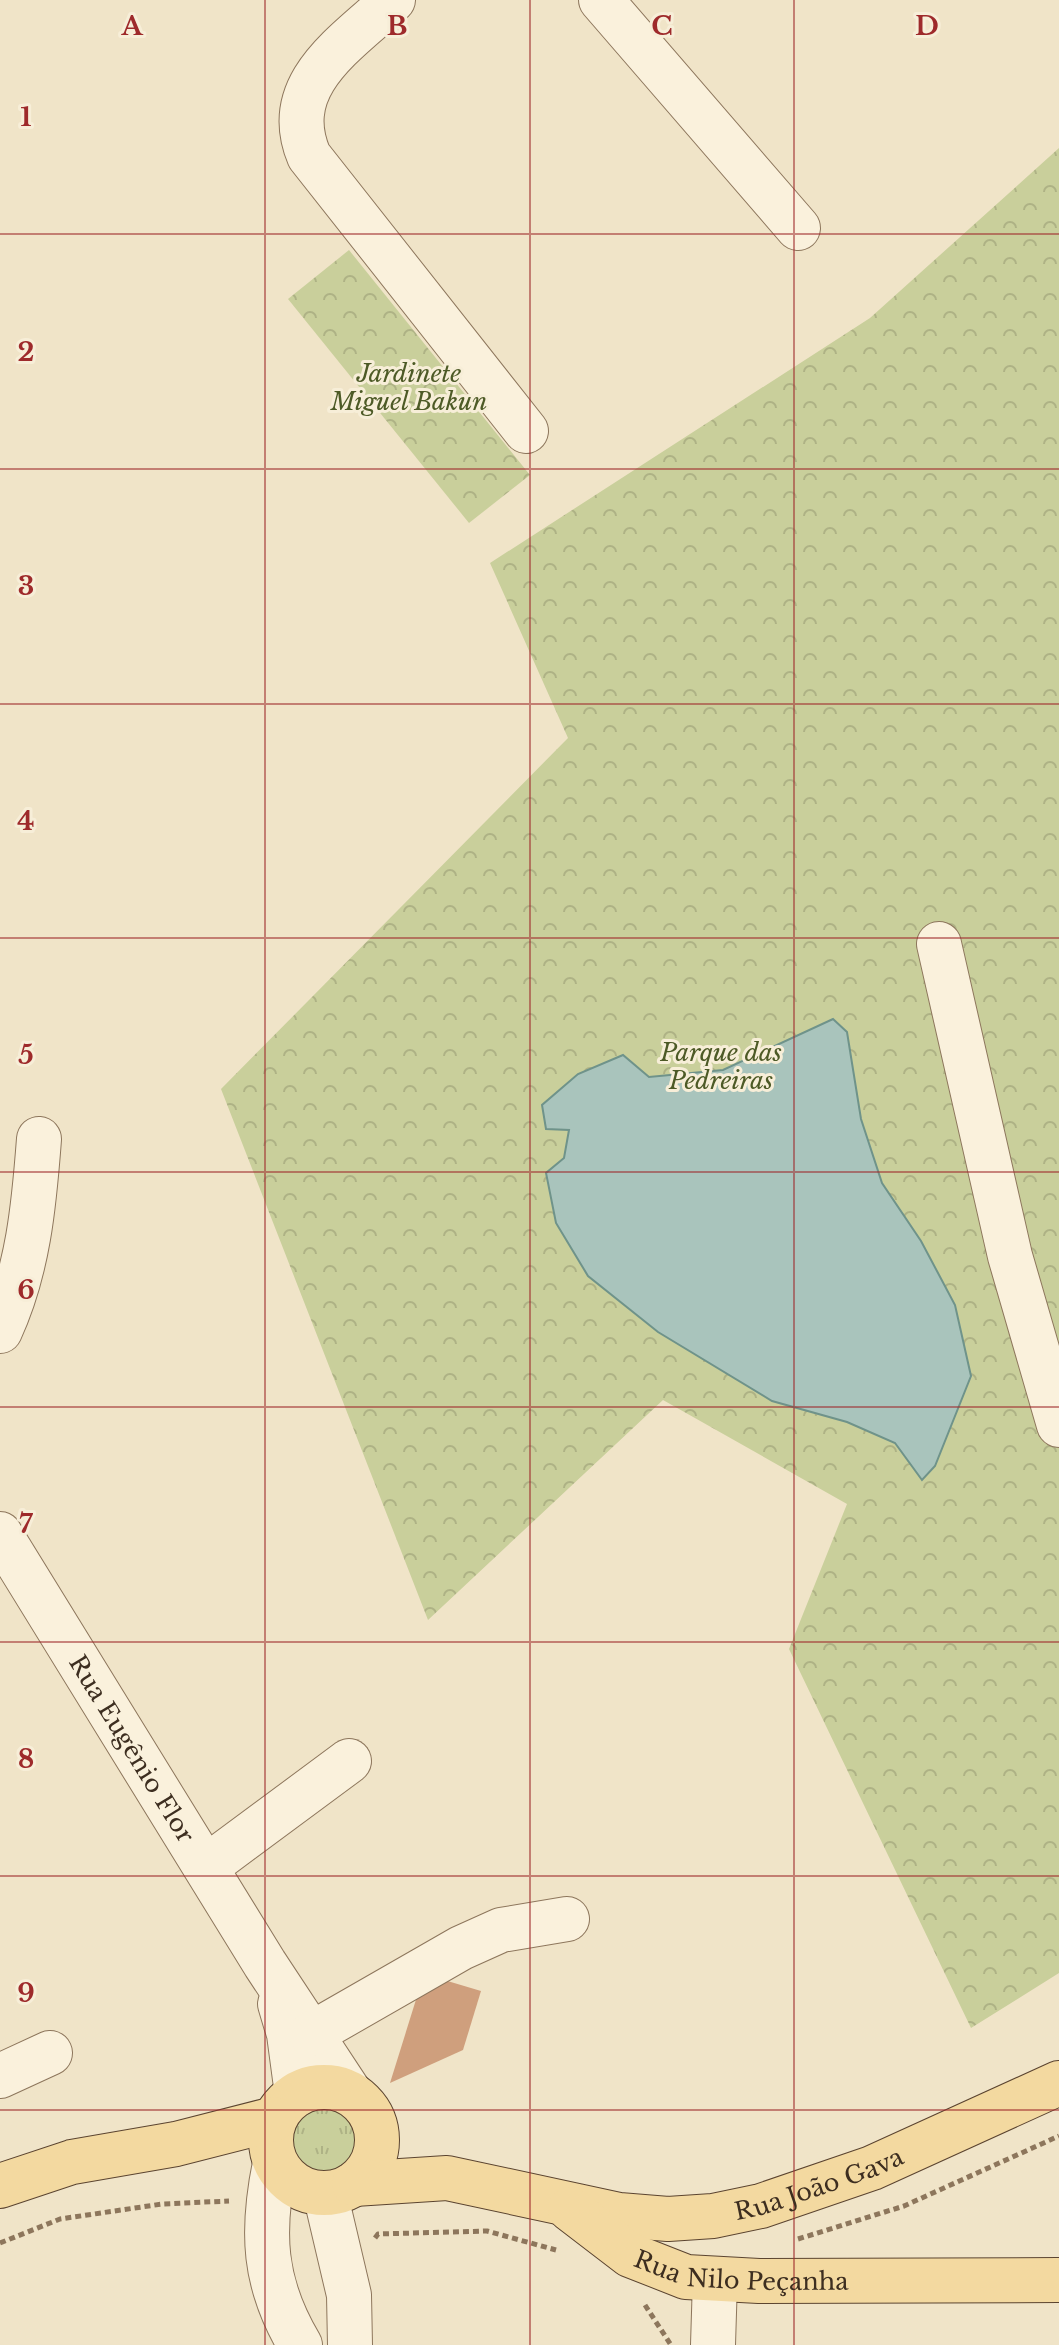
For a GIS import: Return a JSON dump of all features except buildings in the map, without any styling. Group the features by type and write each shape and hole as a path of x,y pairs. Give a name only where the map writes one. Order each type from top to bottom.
{"main road":[{"name":"Rua João Gava","path":"563,2204 668,2219 713,2216 761,2206 872,2168 1059,2083"},
{"path":"0,2186 72,2162 176,2144 285,2106 324,2086 361,2104 378,2140 371,2165 340,2188 296,2185 275,2163 271,2148 285,2106"},
{"name":"Rua Nilo Peçanha","path":"361,2104 394,2143 447,2178"},
{"path":"176,2144 275,2163"},
{"name":"Rua Nilo Peçanha","path":"340,2188 447,2178 563,2204 630,2255 656,2268 715,2280 1059,2280"}],"street":[{"path":"393,0 322,67 307,89 299,111 300,135 309,156 526,431"},
{"path":"601,0 798,228"},
{"path":"939,944 1010,1256 1059,1425"},
{"path":"0,1331 25,1264 35,1204 39,1139"},
{"name":"Rua Eugênio Flor","path":"0,1534 265,1964 361,2104"},
{"path":"206,1867 349,1761"},
{"path":"311,2034 461,1948 501,1930 567,1919"},
{"name":"Rua Eugênio Flor","path":"265,1964 289,2034 285,2106"},
{"path":"0,2076 50,2053"},
{"path":"275,2163 265,2212 266,2237 280,2307 300,2345"},
{"path":"340,2188 350,2345"},
{"path":"713,2345 715,2280"}],"path":[{"path":"759,2281 767,2249 904,2206 1059,2136"}],"green space":[{"name":"Parque das Pedreiras","path":"1059,148 1059,1973 971,2028 789,1649 847,1504 663,1400 428,1620 221,1089 568,738 490,563 870,318"},
{"name":"Jardinete Miguel Bakun","path":"349,250 530,475 469,523 288,299"},
{"path":"325,2093 348,2104 364,2117 371,2136 370,2148 365,2162 313,2184 288,2165 279,2134 312,2095"}],"water":[{"path":"833,1019 847,1032 861,1119 882,1183 921,1241 955,1305 971,1376 935,1466 922,1480 895,1443 847,1422 772,1401 658,1332 588,1276 556,1223 546,1173 564,1158 569,1130 546,1129 542,1105 578,1074 623,1055 649,1077 723,1070"}]}
